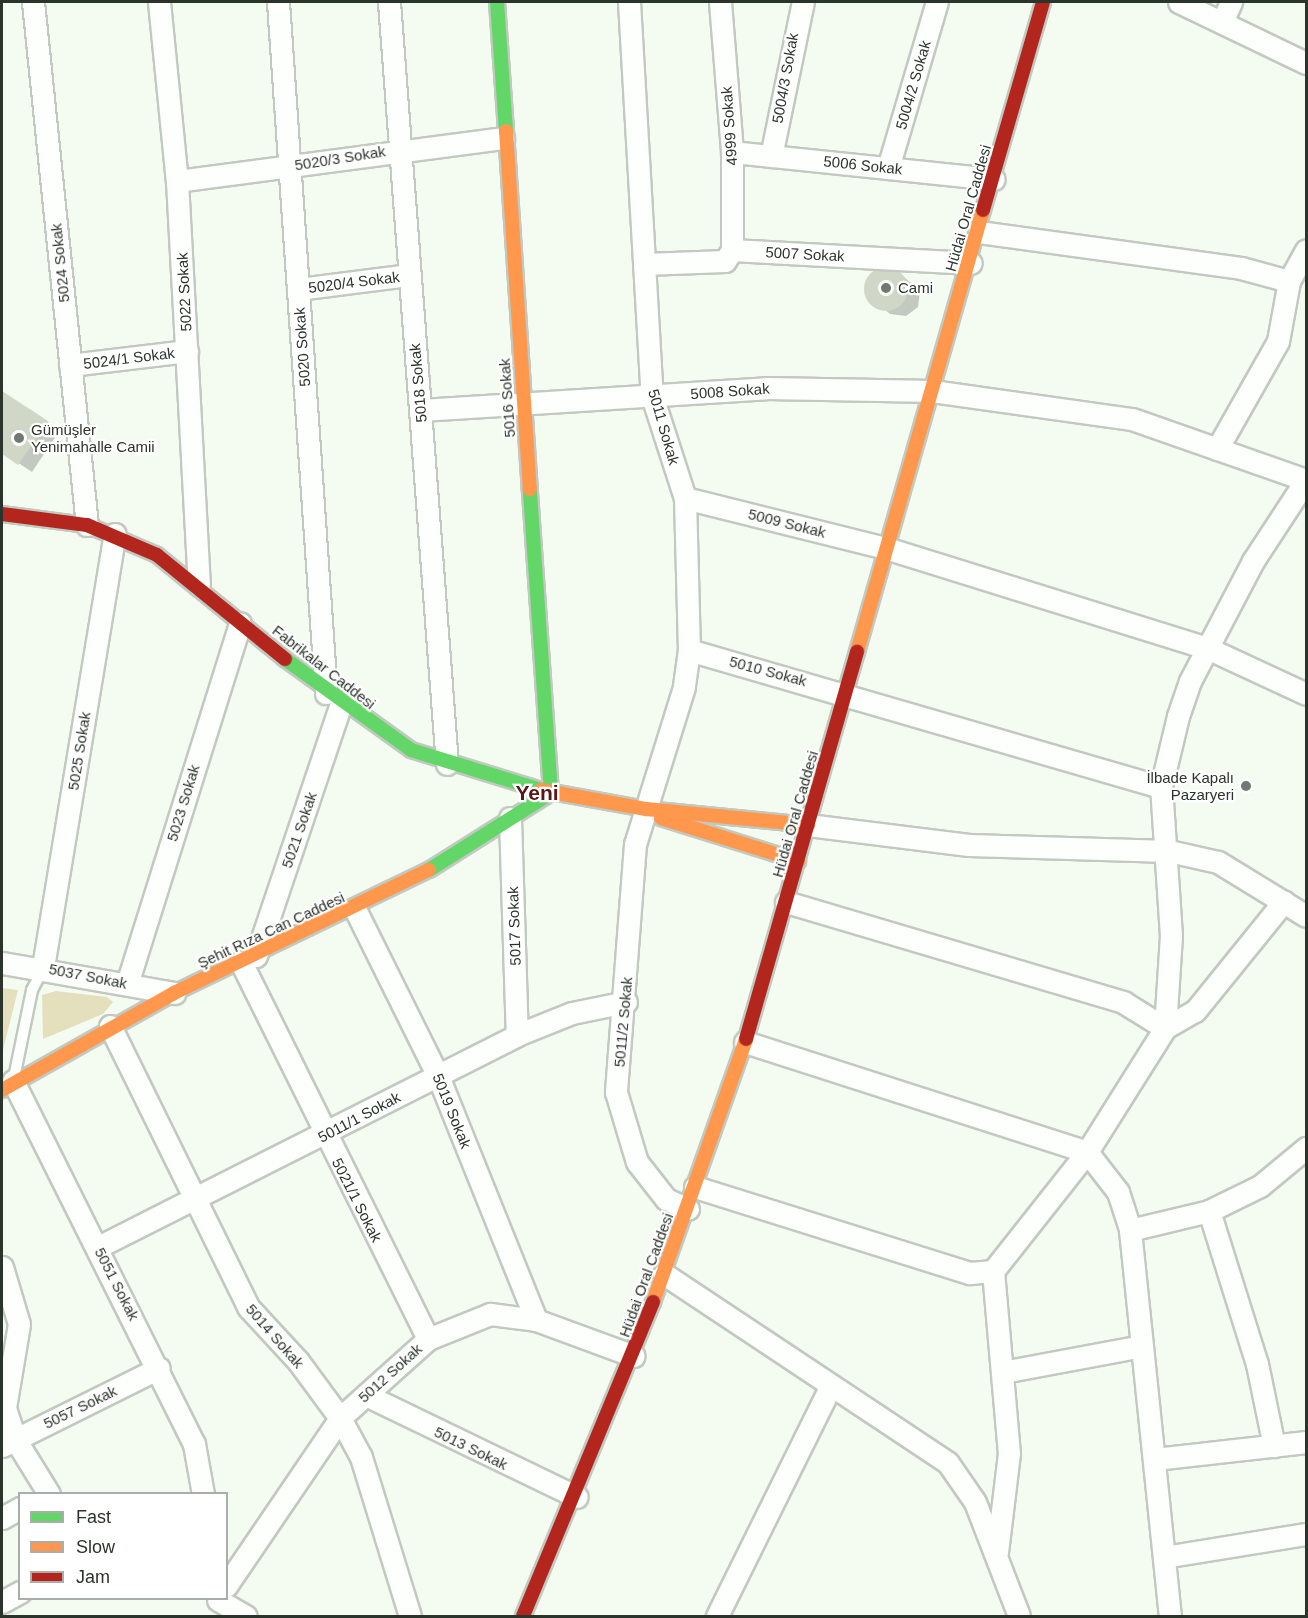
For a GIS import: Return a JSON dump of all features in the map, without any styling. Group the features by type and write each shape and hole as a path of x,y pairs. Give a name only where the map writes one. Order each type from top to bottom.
{"street":[{"name":"5024 Sokak","path":"33,2 87,525"},
{"name":"5022 Sokak","path":"159,2 177,181 199,584"},
{"name":"5020 Sokak","path":"278,2 298,289 333,699"},
{"name":"5018 Sokak","path":"389,2 447,764"},
{"name":"5016 Sokak","path":"497,2 503,138 524,404 550,793"},
{"name":"5011 Sokak","path":"629,2 652,396 685,498 689,650 684,687 646,809"},
{"name":"4999 Sokak","path":"720,2 732,152 732,250"},
{"name":"5004/3 Sokak","path":"771,156 803,2"},
{"name":"5004/2 Sokak","path":"888,168 937,2"},
{"name":"Hüdai Oral Caddesi","path":"523,1617 577,1497 634,1356 688,1209 745,1041 979,232 1043,2"},
{"path":"1179,2 1227,11 1306,63"},
{"name":"5020/3 Sokak","path":"177,181 503,138"},
{"name":"5006 Sokak","path":"732,152 994,179"},
{"path":"979,232 1241,268 1290,281"},
{"name":"5007 Sokak","path":"644,264 725,261 732,250 970,262"},
{"path":"1217,449 1278,341 1290,281 1306,250"},
{"name":"5020/4 Sokak","path":"298,289 410,275"},
{"name":"5024/1 Sokak","path":"70,365 187,351"},
{"name":"5008 Sokak","path":"421,410 766,388 932,391 1132,419 1306,480"},
{"path":"1165,1028 1169,851 1161,787 1178,716 1207,648 1253,561 1306,480"},
{"name":"5009 Sokak","path":"685,498 888,549 1207,648 1306,693"},
{"name":"Fabrikalar Caddesi","path":"2,514 87,525 115,534 199,584 240,622 333,699 411,750 447,764 550,793 646,809 808,825"},
{"name":"5025 Sokak","path":"43,968 115,534"},
{"name":"5023 Sokak","path":"127,984 240,622"},
{"name":"5010 Sokak","path":"689,650 847,692 1161,787"},
{"name":"5021 Sokak","path":"249,959 333,699"},
{"name":"Şehit Rıza Can Caddesi","path":"7,1086 110,1026 174,993 355,909 455,858 510,818 550,793"},
{"name":"Fabrikalar Caddesi","path":"646,809 670,824 798,861"},
{"name":"5011/2 Sokak","path":"646,809 635,844 626,1002 616,1092 627,1137 650,1181 666,1199 688,1209"},
{"name":"5017 Sokak","path":"510,818 518,1035"},
{"path":"808,825 969,845 1169,851 1218,862 1306,916"},
{"path":"997,1552 1009,1453 993,1271 1087,1152 1165,1028 1195,1011 1284,901"},
{"path":"786,902 1123,1002 1165,1028"},
{"name":"5019 Sokak","path":"355,909 438,1076 536,1320"},
{"name":"5021/1 Sokak","path":"249,959 324,1135 428,1339"},
{"name":"5037 Sokak","path":"2,963 43,968 174,993"},
{"name":"5011/1 Sokak","path":"98,1247 193,1202 518,1035 572,1013 626,1002"},
{"name":"5014 Sokak","path":"110,1026 193,1202 248,1308 340,1418 361,1457 402,1614"},
{"path":"745,1041 1087,1152 1118,1192 1130,1230 1170,1617"},
{"name":"5051 Sokak","path":"7,1086 98,1247 159,1368 194,1444 203,1492"},
{"path":"1130,1230 1209,1211 1260,1186 1306,1148"},
{"path":"695,1187 970,1273 993,1271"},
{"path":"1209,1211 1257,1364 1274,1446"},
{"path":"2,1267 18,1324 3,1402 8,1442 46,1492"},
{"path":"664,1274 830,1387 948,1463 964,1480 997,1552 1019,1617"},
{"name":"5012 Sokak","path":"228,1571 233,1556 340,1418 428,1339 460,1321 490,1314 536,1320 634,1356"},
{"path":"1003,1372 1142,1346"},
{"name":"5057 Sokak","path":"8,1442 159,1368"},
{"path":"717,1617 830,1387"},
{"name":"5013 Sokak","path":"366,1395 577,1497"},
{"path":"1155,1459 1306,1442"},
{"path":"2,1518 18,1509"},
{"path":"1164,1557 1306,1534"},
{"path":"2,1602 18,1593"},
{"path":"218,1600 246,1617"}],"lane":[{"path":"7,1086 32,990 43,968"}],"shaded area":[{"path":"2,988 18,990 2,1054"},
{"path":"56,991 107,997 113,1002 103,1014 43,1039 42,995"}],"building":[{"name":"Cami","path":"886,267 901,274 908,289 901,304 886,311 871,304 864,289 871,274"},
{"name":"Gümüşler Yenimahalle Camii","path":"2,391 48,421 18,465 2,454"}],"traffic: fast":[{"path":"497,2 506,131"},
{"path":"429,870 551,793 530,489"},
{"path":"285,659 411,750 541,790"}],"traffic: slow":[{"path":"506,131 530,489"},
{"path":"857,652 983,210"},
{"path":"541,790 646,809 808,825"},
{"path":"661,818 798,861"},
{"path":"2,1090 174,993 429,870"},
{"path":"653,1302 746,1039"}],"traffic: jam":[{"path":"983,210 1043,2"},
{"path":"2,514 87,525 157,555 285,659"},
{"path":"746,1039 857,652"},
{"path":"523,1616 653,1302"}],"place":[{"name":"Cami","path":"886,288"},
{"name":"Gümüşler Yenimahalle Camii","path":"19,438"},
{"name":"İlbade Kapalı Pazaryeri","path":"1246,786"}],"district":[{"name":"Yeni","path":"537,793"}]}
